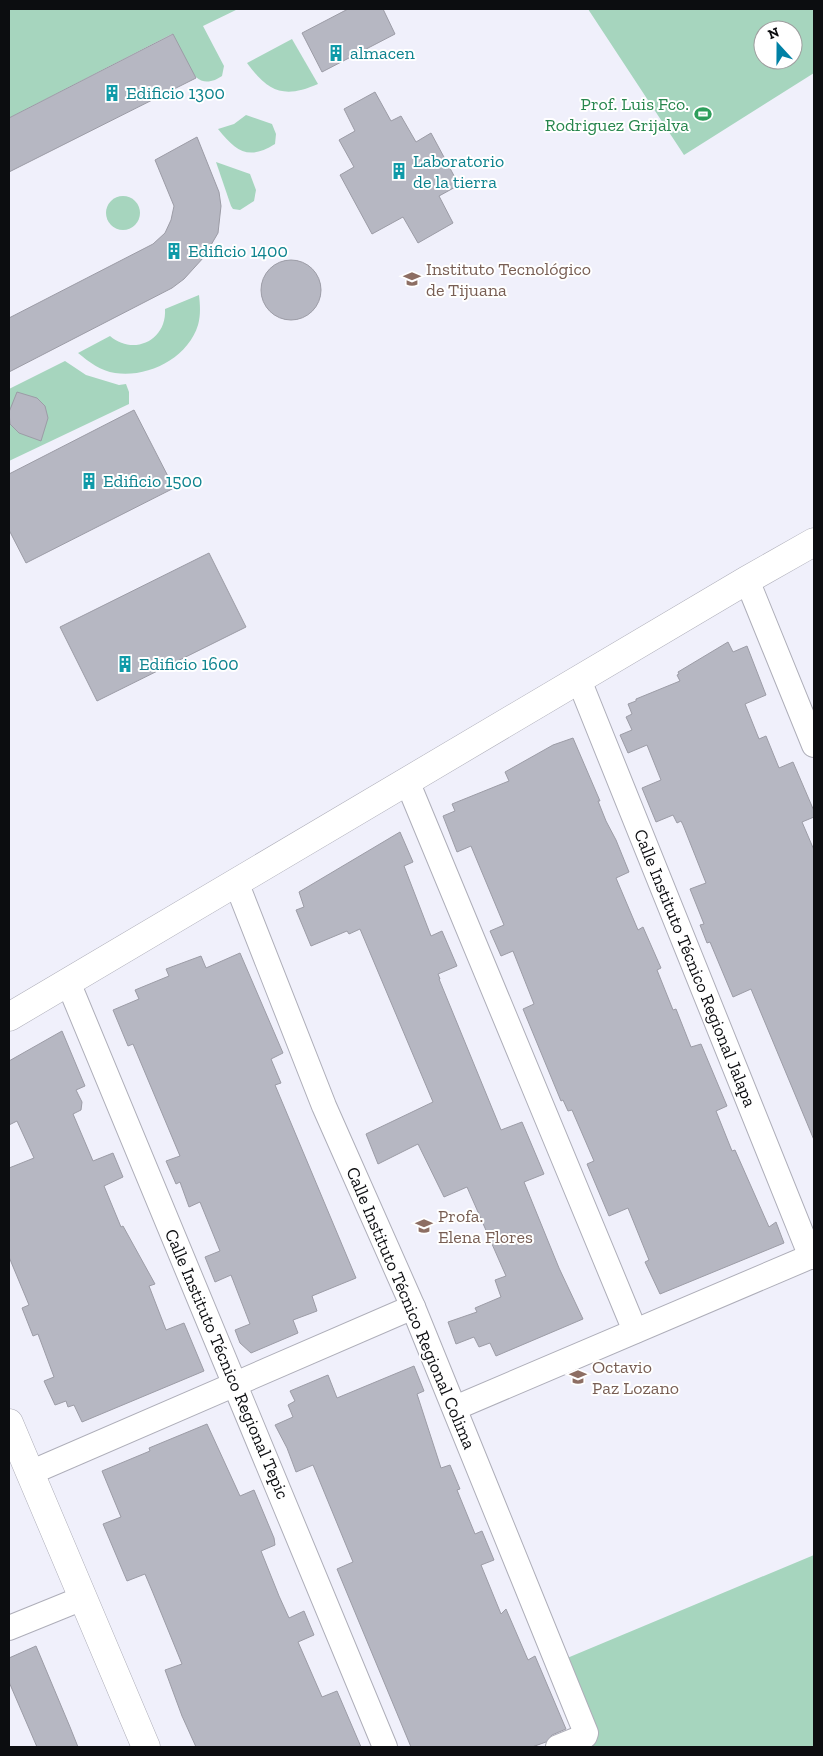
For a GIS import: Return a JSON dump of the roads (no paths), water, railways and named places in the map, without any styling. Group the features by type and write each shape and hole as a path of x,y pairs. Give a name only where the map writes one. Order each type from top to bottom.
{"street":[{"path":"9,1017 814,542"},
{"path":"747,580 814,746"},
{"name":"Calle Instituto Técnico Regional Jalapa","path":"579,680 813,1256"},
{"path":"407,781 635,1331"},
{"name":"Calle Instituto Técnico Regional Colima","path":"236,882 324,1106 413,1307 586,1735 558,1747"},
{"name":"Calle Instituto Técnico Regional Tepic","path":"68,982 385,1747"},
{"path":"455,1408 813,1256"},
{"path":"30,1473 413,1307"},
{"path":"9,1423 146,1747"},
{"path":"9,1628 83,1598"}],"place":[{"name":"almacen","path":"336,53"},
{"name":"Edificio 1300","path":"112,93"},
{"name":"Prof. Luis Fco. Rodriguez Grijalva","path":"703,114"},
{"name":"Laboratorio de la tierra","path":"399,171"},
{"name":"Edificio 1400","path":"174,251"},
{"name":"Instituto Tecnológico de Tijuana","path":"412,279"},
{"name":"Edificio 1500","path":"89,481"},
{"name":"Edificio 1600","path":"125,664"},
{"name":"Profa. Elena Flores","path":"424,1226"},
{"name":"Octavio Paz Lozano","path":"578,1377"}]}
